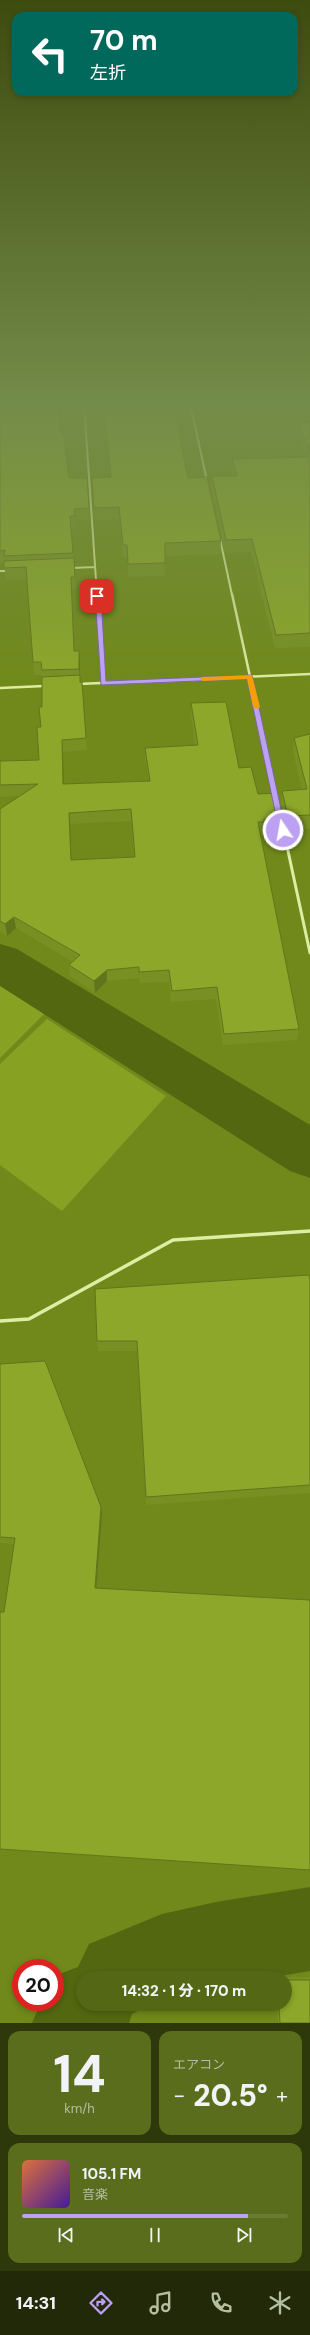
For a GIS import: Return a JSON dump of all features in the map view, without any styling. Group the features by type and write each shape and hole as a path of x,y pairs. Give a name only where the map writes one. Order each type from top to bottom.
{"lane":[{"path":"91,497 103,683"},
{"path":"218,532 277,800"},
{"path":"64,568 96,567"},
{"path":"0,571 16,571"},
{"path":"72,685 310,674"},
{"path":"0,688 48,686"},
{"path":"280,815 310,953"},
{"path":"0,1321 29,1319 173,1240 310,1231"}],"green space":[{"path":"0,976 49,1009 0,1058"},
{"path":"47,1019 166,1096 62,1211 0,1165 0,1064"}],"building":[{"path":"0,497 88,497 89,508 74,509 75,516 70,516 73,553 4,556 5,550 0,551"},
{"path":"93,497 211,497 221,541 165,543 165,563 128,564 127,545 123,545 119,507 94,508"},
{"path":"217,497 310,497 310,633 276,635 252,539 226,540"},
{"path":"74,558 75,577 71,577 74,651 79,651 79,669 42,670 41,662 33,662 26,567 4,568 4,561"},
{"path":"80,675 80,682 82,682 86,738 62,740 63,784 150,781 145,748 198,745 191,703 226,702 239,768 251,767 258,794 276,793 282,818 264,819 264,822 258,822 299,1029 224,1034 217,987 172,991 169,970 139,972 139,967 107,970 94,981 69,965 80,955 14,917 5,924 0,921 0,809 38,784 0,785 0,761 39,760 37,727 41,727 39,707 42,707 42,677","holes":["131,809 135,857 71,860 69,813"]},
{"path":"310,734 310,815 288,816 282,791 307,789 294,738"},
{"path":"309,1275 310,1485 146,1497 137,1341 97,1341 95,1289"},
{"path":"45,1361 101,1507 95,1588 310,1600 310,1870 0,1849 0,1612 4,1612 15,1538 0,1537 0,1364"},
{"path":"292,1980 310,1980 310,2023 280,2023 279,2011 292,2011"}],"waterway":[{"path":"0,962 310,1154"},
{"path":"127,1971 162,1957 216,1944 310,1929"},
{"path":"76,2023 87,2011"}],"slow traffic":[{"path":"203,679 250,676 257,707"}],"route":[{"path":"97,596 103,683 250,676 283,830"}]}
